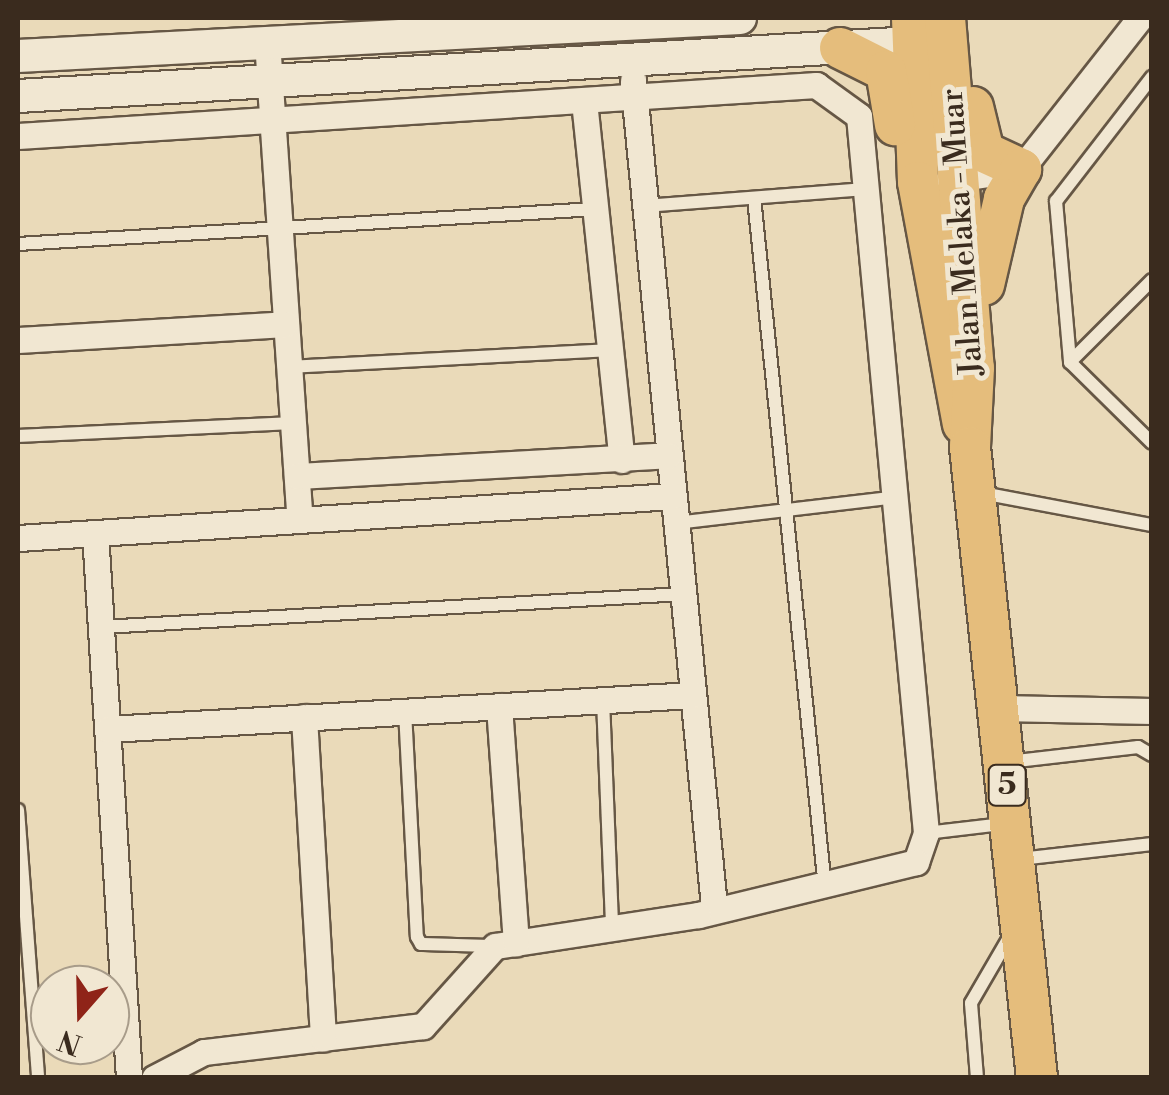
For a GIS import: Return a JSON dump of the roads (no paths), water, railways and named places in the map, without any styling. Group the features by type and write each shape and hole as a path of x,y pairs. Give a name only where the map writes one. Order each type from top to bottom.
{"main road":[{"path":"960,369 987,252 1021,169 984,152 975,127 968,18"},
{"name":"Jalan Melaka - Muar","path":"929,24 962,179 960,369"},
{"name":"Jalan Melaka - Muar","path":"929,24 918,182 960,369 1037,1078"},
{"path":"840,48 866,55 892,90 909,275 960,369"}],"street":[{"path":"18,56 576,22 740,18"},
{"path":"918,182 1021,169 1140,18"},
{"path":"18,96 840,48 929,24"},
{"path":"266,40 300,520"},
{"path":"632,61 714,906"},
{"path":"18,136 634,96 835,91 859,116 926,833 916,862 825,887 612,928 505,944 423,1026 204,1052 154,1078"},
{"path":"584,100 622,460"},
{"path":"18,340 286,324"},
{"path":"297,476 668,455"},
{"path":"18,538 673,496"},
{"path":"95,533 129,1078"},
{"path":"108,729 693,695"},
{"path":"499,706 505,944"},
{"path":"999,708 1152,711"},
{"path":"304,717 323,1038"}],"lane":[{"path":"1152,77 1056,200 1070,362 1152,443"},
{"path":"644,206 866,189"},
{"path":"754,198 825,887"},
{"path":"18,244 596,208"},
{"path":"1070,362 1152,280"},
{"path":"289,367 610,350"},
{"path":"18,436 293,423"},
{"path":"975,492 1152,525"},
{"path":"676,524 896,497"},
{"path":"102,627 683,594"},
{"path":"603,700 612,928"},
{"path":"405,712 417,937 421,944 505,944"},
{"path":"1005,762 1138,747 1152,754"},
{"path":"18,810 38,1078"},
{"path":"926,833 1013,841 1152,844"},
{"path":"977,1078 971,1003 1021,919"}]}
